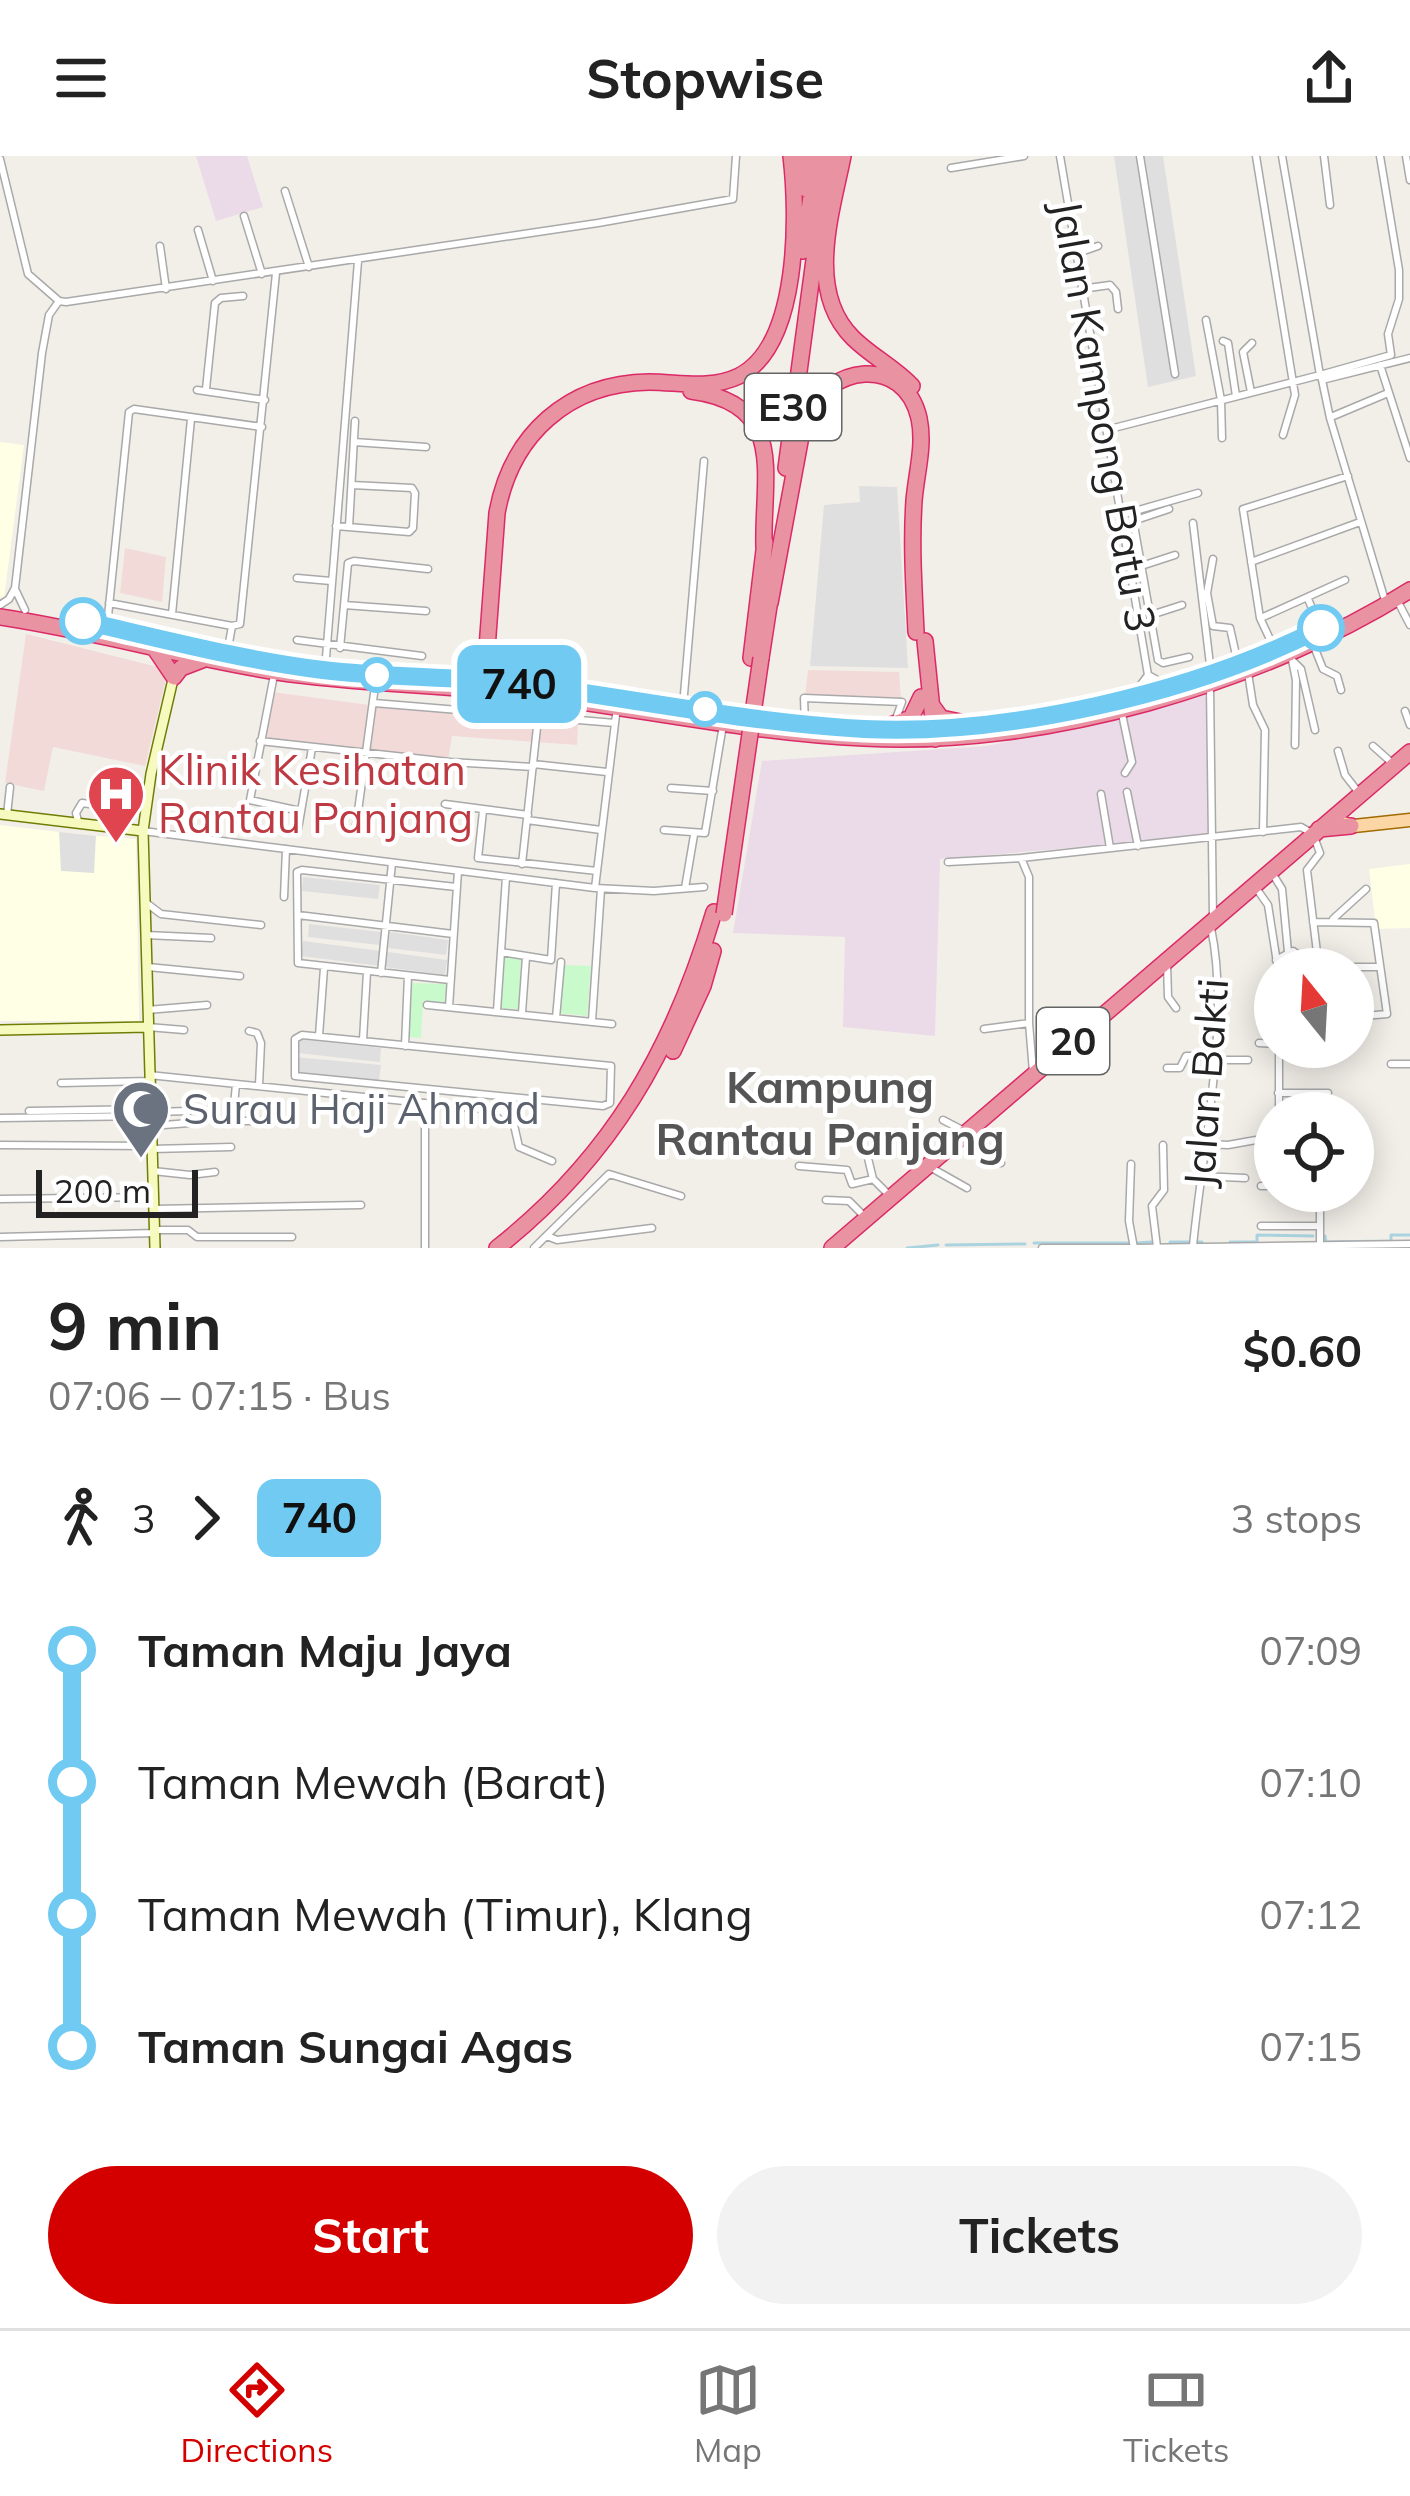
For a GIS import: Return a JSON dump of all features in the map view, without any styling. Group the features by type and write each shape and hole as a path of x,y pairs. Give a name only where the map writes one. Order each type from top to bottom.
{"highway":[{"path":"513,683 490,661 497,512 518,449 553,414 600,389 638,382 711,384 743,374 766,353 781,326 797,207 791,156"},
{"path":"805,156 808,216"},
{"name":"E30","path":"512,1248 586,1178 640,1108 682,1036 704,986 756,658 764,547 817,156"},
{"name":"E30","path":"756,658 770,602 802,328 828,156"},
{"path":"843,156 825,263 827,293 850,335 908,381 925,410 921,636"},
{"path":"770,602 811,403 827,385 850,374 872,374 896,383 918,414 922,440 914,533 929,734"},
{"path":"488,686 507,491 537,439 556,419 587,400 619,390 657,388 714,395 745,409 765,449 764,547"},
{"path":"0,617 155,649 454,680 615,715 846,737 1038,726 1120,708 1286,655 1400,591"},
{"path":"0,606 106,626 204,659 274,671 376,682 513,683 806,724 929,734 1210,678"},
{"path":"155,649 174,677 182,668 204,659"},
{"path":"454,680 490,661"},
{"path":"926,698 941,718 975,725"},
{"path":"883,728 911,718 926,698"},
{"name":"20","path":"832,1248 1410,752"},
{"path":"1337,812 1360,824"},
{"path":"1315,832 1360,824"},
{"name":"E30","path":"497,1248 578,1173 646,1081 693,983 719,913"}],"main road":[{"path":"1360,824 1410,820"}],"street":[{"path":"0,159 28,274 59,301 276,273 733,199 736,156"},
{"path":"957,156 955,167 1024,156"},
{"name":"Jalan Kampong Batu 3","path":"1060,156 1148,675"},
{"path":"1140,156 1175,374"},
{"path":"1256,156 1293,382 1294,404 1283,435"},
{"path":"1282,156 1330,418 1362,522 1400,591 1410,625"},
{"path":"1324,156 1330,205"},
{"path":"1379,362 1391,355 1389,325 1399,299 1400,270 1380,156"},
{"path":"1406,156 1410,179"},
{"path":"285,191 309,267"},
{"path":"244,216 262,274"},
{"path":"198,230 213,281"},
{"path":"160,246 166,289"},
{"path":"1075,254 1098,246"},
{"path":"325,670 358,260"},
{"path":"109,603 240,624 276,273"},
{"path":"1081,289 1110,285 1118,309"},
{"path":"243,296 215,303 202,390 265,400"},
{"path":"0,606 15,588 42,353 49,315 59,301"},
{"path":"1206,320 1221,400 1222,438"},
{"path":"1223,341 1228,343 1236,396"},
{"path":"1251,392 1243,352 1252,343"},
{"path":"1106,430 1293,382 1410,358"},
{"path":"1379,362 1410,458"},
{"path":"1330,418 1388,393"},
{"path":"106,626 129,412 262,427"},
{"path":"172,614 191,419"},
{"path":"349,527 356,422"},
{"path":"354,442 427,447"},
{"path":"683,706 704,461"},
{"path":"1315,730 1301,669 1260,618 1243,509 1348,476"},
{"path":"336,526 409,532 413,528 412,488 352,485"},
{"path":"1121,515 1198,494"},
{"path":"1168,509 1135,523 1158,660 1189,657"},
{"path":"1251,562 1362,522"},
{"name":"Jalan Bakti","path":"1193,524 1210,678 1211,920 1216,954 1215,1058 1193,1246"},
{"path":"1132,569 1175,555"},
{"path":"1213,559 1207,593 1213,626 1231,628 1265,730 1263,832"},
{"path":"340,648 348,563 428,568"},
{"path":"297,578 332,581"},
{"path":"1260,618 1345,580"},
{"path":"15,588 26,610"},
{"path":"1308,599 1323,669 1336,676 1341,690"},
{"path":"344,605 426,611"},
{"path":"1150,615 1182,605"},
{"path":"227,654 232,626"},
{"path":"297,640 422,656"},
{"path":"155,1248 143,832 151,774 180,650"},
{"path":"1286,655 1298,736 1295,745"},
{"path":"274,671 251,802 300,811"},
{"path":"1133,695 1148,675 1168,686"},
{"path":"356,826 376,682"},
{"path":"522,864 540,696"},
{"path":"806,724 804,698 902,702 898,717 883,728"},
{"path":"374,703 538,718 615,715 597,871 592,1021"},
{"path":"1120,708 1132,762 1125,773"},
{"path":"1405,712 1410,725"},
{"path":"664,830 702,835 707,830 723,722"},
{"path":"260,741 608,772"},
{"path":"1373,746 1394,764"},
{"path":"298,829 311,748"},
{"path":"1338,751 1345,775 1359,793"},
{"path":"10,787 3,815 598,889 704,887"},
{"path":"671,788 713,791"},
{"path":"1127,792 1138,846"},
{"path":"1101,794 1111,848"},
{"path":"80,825 76,813 82,803 104,806"},
{"path":"445,804 601,830"},
{"path":"483,811 478,858 597,871"},
{"path":"948,862 1301,827 1315,832 1320,853 1306,870 1316,948"},
{"path":"685,888 694,835"},
{"path":"284,897 286,848"},
{"path":"1022,858 1029,877 1029,1022 1034,1075"},
{"path":"381,974 392,863"},
{"path":"450,980 298,963 295,921 299,870 456,887"},
{"path":"1270,870 1282,889 1288,948"},
{"path":"449,1007 458,871"},
{"path":"497,1011 506,877"},
{"path":"556,883 556,1018"},
{"path":"1252,885 1268,905 1274,948"},
{"path":"1331,921 1366,889"},
{"path":"145,902 160,914 261,925"},
{"path":"1313,922 1371,920 1385,1017 1374,1017"},
{"path":"295,921 453,934"},
{"path":"146,935 211,938"},
{"path":"500,952 556,961"},
{"path":"522,1015 526,957"},
{"path":"1167,960 1168,997 1176,1008"},
{"path":"147,967 240,976"},
{"path":"319,1036 324,968"},
{"path":"1374,968 1380,968"},
{"path":"363,1041 367,972"},
{"path":"405,1046 408,976"},
{"path":"147,1010 207,1005"},
{"path":"427,1005 612,1024"},
{"path":"984,1029 1029,1022"},
{"path":"0,1030 184,1030"},
{"path":"249,1031 257,1033 261,1043 260,1086"},
{"path":"302,1035 363,1041 611,1066 610,1103 603,1106 293,1074 295,1039 302,1035"},
{"path":"1167,1068 1180,1068 1186,1056 1248,1060"},
{"path":"1391,1064 1410,1064"},
{"path":"61,1083 150,1078 502,1111 514,1125 519,1147 552,1161"},
{"path":"236,1084 233,1117 260,1121"},
{"path":"425,1103 425,1248"},
{"path":"29,1111 202,1122"},
{"path":"0,1118 190,1111"},
{"path":"943,1120 1000,1162"},
{"path":"1206,1144 1254,1141"},
{"path":"1157,1247 1152,1206 1163,1195 1163,1144"},
{"path":"0,1145 231,1147"},
{"path":"867,1154 873,1179 891,1197"},
{"path":"1131,1164 1134,1248 1410,1244"},
{"path":"799,1166 848,1170 852,1184 873,1179"},
{"path":"928,1166 967,1188"},
{"path":"153,1171 214,1172"},
{"path":"534,1248 609,1174 681,1196"},
{"path":"1199,1176 1244,1178"},
{"path":"0,1199 361,1205"},
{"path":"826,1200 849,1201 867,1218"},
{"path":"1316,1247 1320,1212"},
{"path":"1261,1226 1320,1226"},
{"path":"547,1236 557,1240 652,1228"},
{"path":"0,1237 188,1230 196,1237 292,1237"},
{"path":"1042,1248 1133,1248"}],"shaded area":[{"path":"196,156 247,156 263,207 216,221"},
{"path":"1114,156 1163,156 1196,376 1148,387"},
{"path":"0,442 24,445 4,598 0,597"},
{"path":"859,486 897,487 908,668 810,666 824,505 860,502"},
{"path":"125,548 166,557 162,602 120,593"},
{"path":"26,634 162,668 166,679 145,766 53,747 44,791 5,783"},
{"path":"808,670 899,672 901,700 805,696"},
{"path":"1208,691 1211,836 940,859 935,1036 843,1027 845,937 733,933 762,761 986,746 1087,725"},
{"path":"272,692 578,723 577,745 452,736 448,760 263,739"},
{"path":"0,825 59,832 61,871 94,873 96,836 136,839 139,1021 0,1021"},
{"path":"59,832 96,836 95,874 60,871"},
{"path":"1410,864 1410,928 1376,929 1369,869"},
{"path":"303,877 380,885 378,899 302,891"},
{"path":"309,924 381,932 380,945 308,937"},
{"path":"390,932 448,940 446,955 388,948"},
{"path":"303,941 381,951 379,966 301,956"},
{"path":"387,952 447,960 445,975 385,967"},
{"path":"298,1039 381,1048 380,1062 297,1053"},
{"path":"295,1057 381,1065 379,1080 293,1072"}],"green space":[{"path":"504,957 521,958 519,1009 500,1008"},
{"path":"563,965 591,966 587,1016 559,1013"},
{"path":"411,983 446,984 445,1002 423,1001 421,1038 408,1037"}],"waterway":[{"path":"1230,1242 1257,1242 1257,1235 1313,1236"},
{"path":"1325,1236 1326,1242 1391,1241 1391,1235 1410,1235"},
{"path":"1136,1243 1152,1242"},
{"path":"1170,1242 1189,1242"},
{"path":"1034,1243 1129,1243"},
{"path":"946,1245 1025,1244"},
{"path":"907,1248 938,1245"}],"bus line":[{"name":"740","path":"83,621 181,645 325,670 513,683 863,729 934,729 1063,711 1223,670 1321,628"}],"place":[{"name":"Klinik Kesihatan Rantau Panjang","path":"116,845"},
{"name":"Surau Haji Ahmad","path":"141,1160"}],"district":[{"name":"Kampung Rantau Panjang","path":"830,1113"}]}
